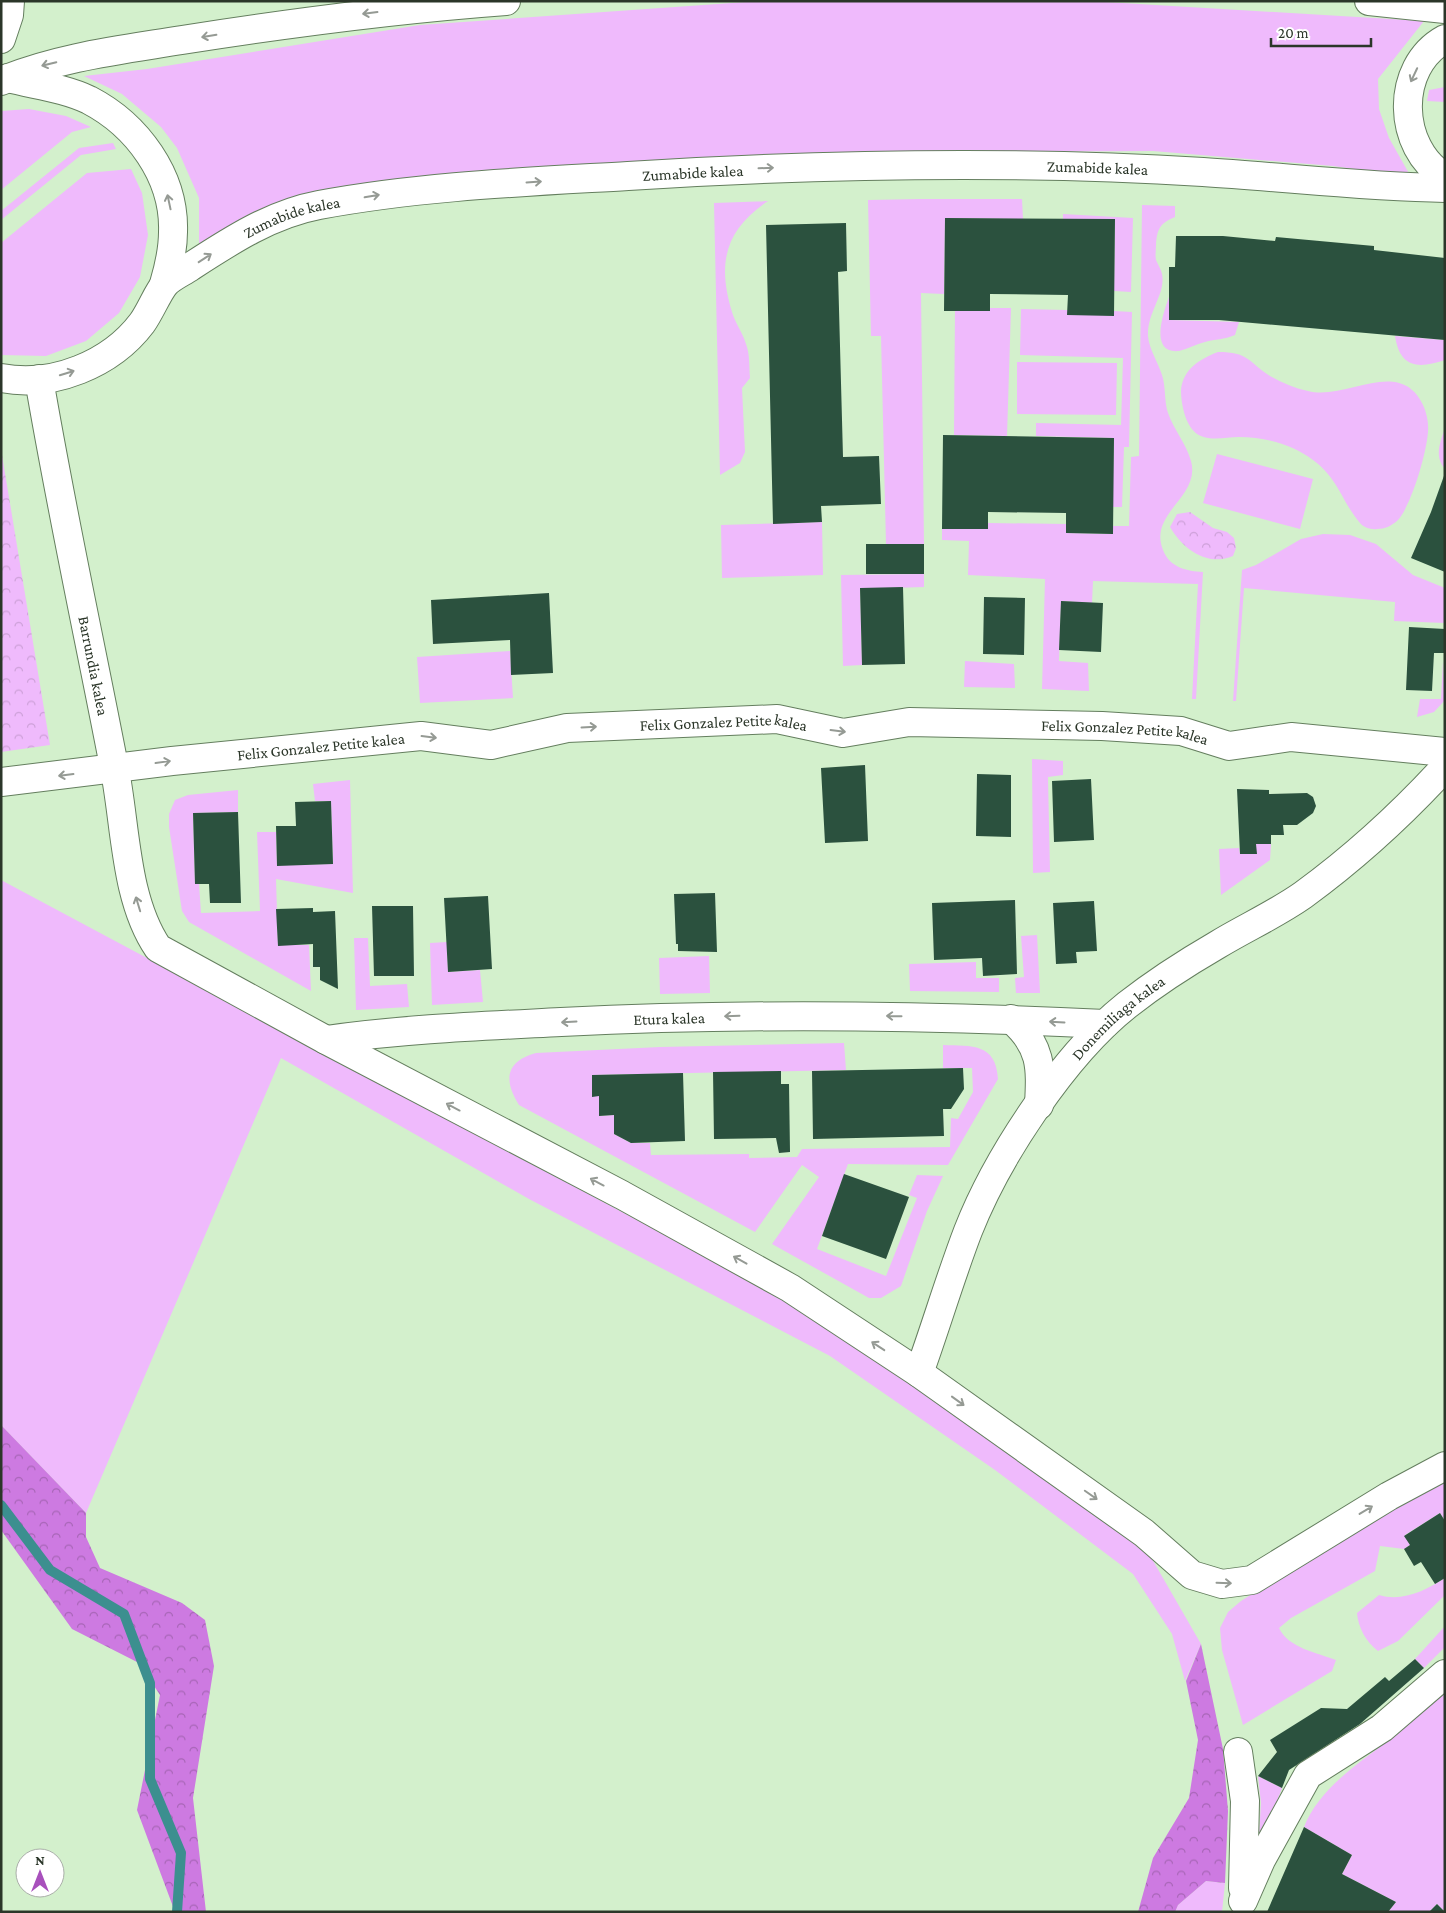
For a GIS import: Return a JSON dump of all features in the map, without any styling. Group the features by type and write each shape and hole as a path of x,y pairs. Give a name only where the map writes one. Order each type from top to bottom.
{"street":[{"path":"1,40 9,14 10,1"},
{"path":"5,80 40,66 71,59 216,34 399,9 506,1"},
{"path":"1369,1 1445,9"},
{"path":"1445,39 1423,58 1411,81 1406,111 1410,132 1418,150 1435,171 1445,177"},
{"path":"1,378 40,380 85,367 106,356 124,342 154,306 164,284 171,258 173,230 170,202 162,176 139,139 110,112 88,100 65,91 5,80"},
{"name":"Zumabide kalea","path":"164,284 260,225 313,206 381,194 503,184 754,168 899,164 1067,166 1203,172 1331,182 1445,188"},
{"name":"Barrundia kalea","path":"40,380 52,457 115,769 136,895 146,930 158,948 326,1040"},
{"name":"Felix Gonzalez Petite kalea","path":"1,782 421,736 491,745 566,728 776,719 843,733 909,722 1102,726 1181,731 1229,746 1291,737 1445,752"},
{"name":"Donemiliaga kalea","path":"918,1372 969,1229 1018,1134 1057,1079 1105,1024 1173,972 1302,895 1389,826 1445,767"},
{"name":"Etura kalea","path":"326,1040 456,1027 766,1015 1011,1019 1105,1024"},
{"path":"1011,1019 1028,1034 1036,1052 1040,1080 1039,1106"},
{"path":"326,1040 622,1195 790,1288 918,1372 1144,1533 1192,1576 1222,1584 1252,1580 1380,1501 1445,1466"},
{"path":"1243,1906 1261,1860 1308,1775 1382,1728 1445,1674"},
{"path":"1238,1752 1244,1801 1243,1906"}],"green space":[{"path":"1089,1 1424,21 1378,79 1379,109 1389,138 1411,177 1333,166 1153,151 946,152 731,157 566,165 332,193 199,250 199,198 177,148 161,127 122,94 84,76 147,69 420,25 746,2"},
{"path":"1445,87 1445,102 1427,101 1429,90"},
{"path":"29,109 66,116 91,127 72,132 1,190 1,111"},
{"path":"113,143 116,149 81,155 1,220 1,211 79,148"},
{"path":"131,169 142,193 148,235 140,277 119,313 86,341 46,356 1,355 1,243 87,173"},
{"path":"1022,199 1023,219 945,218 944,294 921,293 924,544 886,544 881,336 871,336 868,200"},
{"path":"768,201 753,212 742,224 728,249 725,263 727,294 733,316 747,348 750,378 742,388 745,452 740,463 720,475 714,203"},
{"path":"1142,205 1175,206 1175,217 1160,227 1157,235 1156,260 1162,272 1163,281 1150,319 1148,336 1163,380 1168,413 1191,461 1192,474 1189,485 1168,515 1162,526 1160,537 1163,550 1170,561 1191,571 1203,572 1196,699 1192,699 1198,584 1093,581 1092,603 1061,601 1059,661 1088,663 1089,691 1042,689 1045,579 968,575 969,541 942,540 942,529 988,529 988,523 1066,524 1066,533 1112,534 1112,526 1129,526 1131,457 1139,456"},
{"path":"1063,214 1133,218 1131,292 1114,291 1115,219 1063,219"},
{"path":"1169,297 1169,320 1239,322 1235,335 1179,351 1169,350 1164,346 1160,330"},
{"path":"1011,308 1007,436 954,435 955,311"},
{"path":"1021,309 1067,310 1114,316 1114,311 1132,312 1129,447 1124,447 1122,507 1112,507 1114,438 1036,436 1036,423 1121,425 1123,358 1020,355"},
{"path":"1395,336 1445,340 1445,360 1426,365 1412,363 1401,355"},
{"path":"1218,352 1228,352 1247,358 1270,376 1308,391 1338,391 1385,382 1399,383 1412,390 1424,408 1428,434 1423,460 1413,490 1408,503 1397,521 1388,527 1380,529 1370,529 1363,526 1334,482 1321,467 1305,454 1278,442 1259,438 1210,438 1196,433 1188,423 1183,410 1182,383 1185,376 1194,366"},
{"path":"1017,362 1117,363 1116,415 1017,414"},
{"path":"1445,428 1445,469 1439,454"},
{"path":"1,449 50,745 1,752"},
{"path":"1217,454 1313,479 1300,529 1203,503"},
{"path":"1190,512 1213,528 1227,532 1234,538 1236,548 1233,556 1223,559 1205,557 1189,549 1175,535 1170,527 1177,514"},
{"path":"822,522 823,575 722,578 721,525"},
{"path":"1323,534 1350,535 1376,544 1413,575 1445,588 1445,623 1394,621 1395,602 1244,588 1236,701 1233,701 1242,570 1256,565 1301,539"},
{"path":"924,574 924,587 860,589 862,665 843,666 841,575"},
{"path":"510,651 513,698 420,703 417,657"},
{"path":"965,661 1014,664 1015,688 964,687"},
{"path":"1443,661 1445,700 1434,712 1417,717 1420,699 1441,699"},
{"path":"1032,759 1063,761 1063,775 1048,777 1050,872 1033,873"},
{"path":"350,780 353,893 276,879 278,945 309,945 311,991 189,922 182,911 169,827 169,814 175,800 188,795 238,790 238,812 193,813 195,884 199,884 201,913 260,911 257,832 276,832 277,865 333,864 331,801 315,801 313,784"},
{"path":"1256,844 1271,844 1270,860 1221,895 1219,849 1239,848 1240,854 1256,854"},
{"path":"1,880 680,1243 854,1339 1003,1450 1148,1552 1201,1644 1185,1681 1172,1634 1133,1574 995,1470 830,1356 529,1199 281,1058 86,1513 1,1425"},
{"path":"1037,935 1040,993 1016,993 1015,978 1024,977 1021,936"},
{"path":"354,938 368,938 370,986 407,984 409,1007 356,1010"},
{"path":"447,942 448,972 480,970 483,1002 432,1005 430,943"},
{"path":"709,956 710,993 660,994 659,958"},
{"path":"976,962 976,978 999,978 999,992 910,991 909,964"},
{"path":"844,1043 846,1070 592,1075 592,1096 599,1096 599,1116 614,1115 614,1134 631,1143 650,1143 651,1155 749,1154 749,1158 797,1157 802,1149 950,1147 951,1118 958,1119 973,1092 972,1068 943,1068 943,1045 973,1047 987,1053 993,1059 998,1079 948,1165 848,1164 817,1249 886,1276 917,1198 909,1195 917,1175 943,1176 927,1211 901,1286 881,1298 869,1298 772,1244 819,1177 802,1165 755,1232 519,1105 509,1080 513,1066 518,1061 536,1053 660,1047"},
{"path":"1,1425 86,1513 86,1537 100,1568 182,1603 205,1620 214,1666 193,1798 206,1912 175,1912 137,1810 160,1695 139,1663 72,1629 1,1530"},
{"path":"1445,1480 1445,1521 1440,1513 1405,1535 1410,1545 1404,1549 1380,1546 1375,1571 1291,1618 1279,1628 1283,1635 1296,1645 1336,1660 1332,1671 1243,1725 1222,1650 1220,1628 1228,1612 1241,1601 1271,1582"},
{"path":"1445,1578 1445,1595 1398,1641 1378,1651 1366,1639 1357,1613 1379,1595 1396,1597 1413,1594"},
{"path":"1445,1626 1445,1647 1424,1668 1415,1659"},
{"path":"1201,1644 1223,1749 1228,1811 1225,1883 1206,1881 1178,1905 1175,1912 1138,1912 1153,1858 1189,1798 1198,1740 1186,1681"},
{"path":"1445,1687 1445,1912 1437,1904 1429,1912 1388,1912 1396,1902 1342,1874 1352,1855 1304,1827 1311,1812 1332,1786 1357,1764 1398,1733"},
{"path":"1258,1776 1282,1788 1258,1852 1261,1803"},
{"path":"1206,1881 1225,1883 1222,1912 1175,1912 1178,1905"}],"building":[{"path":"945,218 1115,219 1114,316 1067,315 1068,295 990,294 990,311 944,311"},
{"path":"846,223 847,271 838,272 843,457 879,456 881,504 821,506 822,522 773,524 766,225"},
{"path":"1176,236 1223,236 1275,241 1276,237 1374,246 1374,250 1445,258 1445,340 1219,320 1169,320 1169,267 1175,267"},
{"path":"943,435 1114,438 1113,534 1066,533 1066,513 988,512 988,529 942,529"},
{"path":"1445,473 1445,572 1411,558"},
{"path":"866,544 924,544 924,574 866,574"},
{"path":"903,587 905,664 862,665 860,588"},
{"path":"549,593 553,673 511,675 510,640 433,644 431,600"},
{"path":"984,597 1025,598 1024,655 983,654"},
{"path":"1061,601 1103,603 1101,652 1059,650"},
{"path":"1409,627 1445,629 1445,653 1434,653 1432,691 1406,690"},
{"path":"865,765 868,841 825,843 821,768"},
{"path":"977,774 1011,775 1011,837 976,836"},
{"path":"1091,779 1094,840 1054,842 1052,781"},
{"path":"1237,789 1269,790 1269,794 1307,793 1313,797 1316,806 1313,813 1297,825 1283,825 1284,835 1271,835 1271,844 1256,844 1257,854 1240,854"},
{"path":"331,801 333,864 277,866 276,826 296,826 295,802"},
{"path":"238,812 241,903 210,903 209,884 195,884 193,813"},
{"path":"715,893 717,952 678,951 678,944 676,944 674,894"},
{"path":"488,896 492,969 448,972 444,898"},
{"path":"1015,900 1017,974 983,976 982,958 934,960 932,903"},
{"path":"1094,901 1097,951 1076,952 1077,963 1056,964 1053,903"},
{"path":"372,906 413,906 414,976 374,976"},
{"path":"313,908 313,912 335,911 338,989 320,980 320,967 313,967 313,944 278,946 276,909"},
{"path":"963,1068 964,1089 951,1109 943,1109 944,1136 813,1139 812,1071"},
{"path":"781,1071 781,1084 789,1084 790,1152 779,1153 776,1138 714,1139 713,1072"},
{"path":"683,1073 685,1141 631,1143 614,1134 614,1115 599,1116 599,1096 592,1097 592,1075"},
{"path":"844,1174 909,1197 886,1259 822,1236"},
{"path":"1440,1513 1445,1521 1445,1578 1435,1584 1421,1562 1414,1566 1404,1549 1410,1545 1404,1536"},
{"path":"1415,1659 1424,1668 1360,1724 1289,1770 1282,1788 1258,1776 1277,1752 1270,1740 1321,1708 1347,1709 1385,1677 1389,1681"},
{"path":"1304,1827 1352,1855 1342,1874 1396,1902 1388,1912 1267,1912"},
{"path":"1437,1904 1445,1912 1429,1912"}],"waterway":[{"path":"1,1505 50,1570 124,1614 150,1683 150,1779 181,1853 177,1912"}]}
